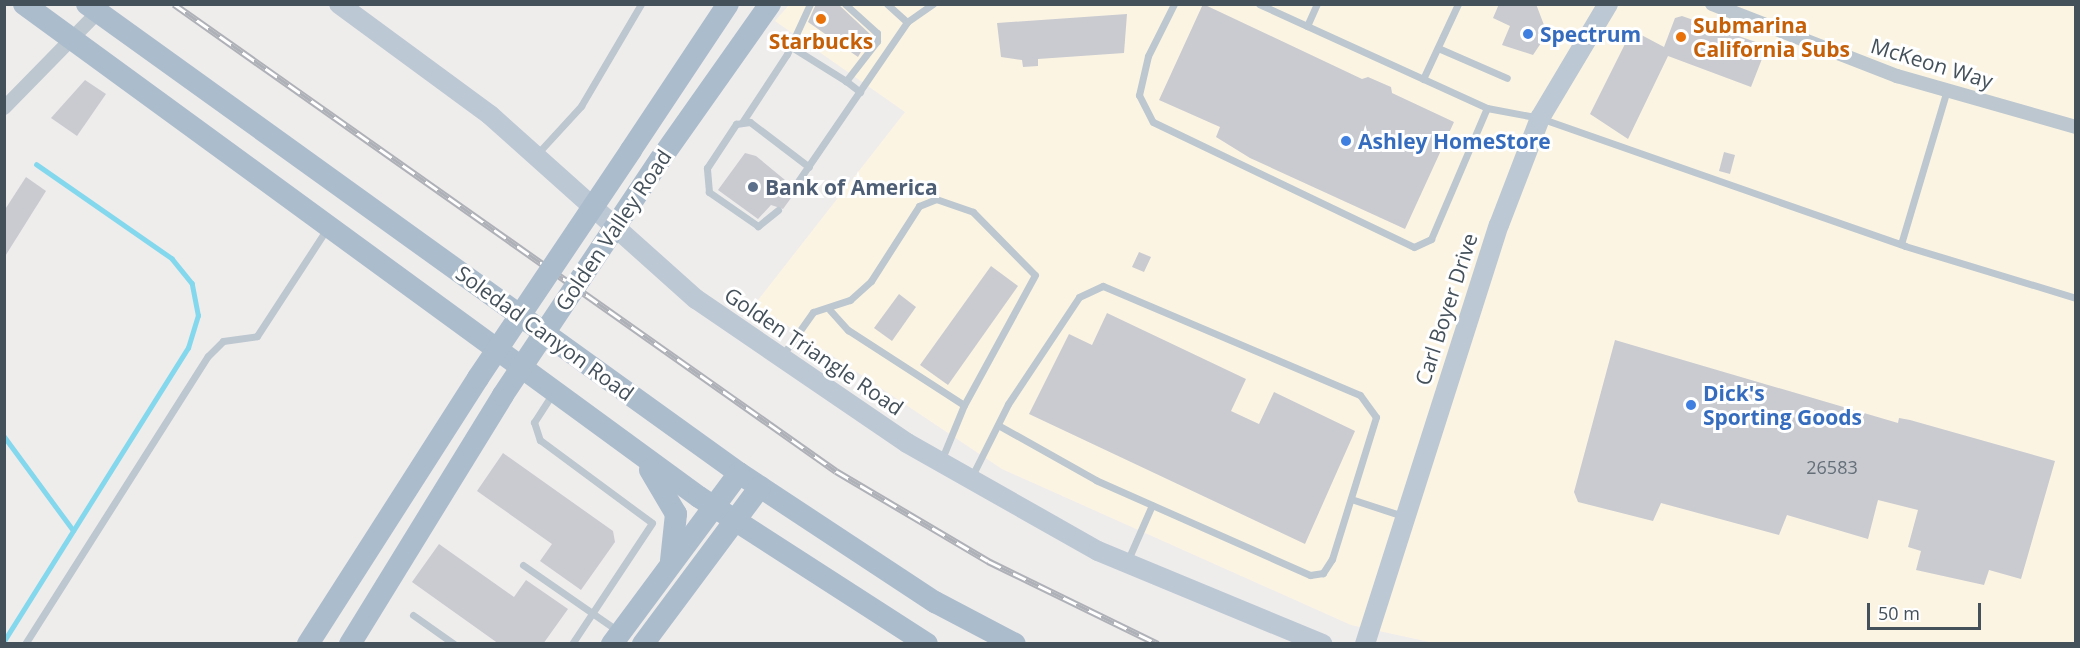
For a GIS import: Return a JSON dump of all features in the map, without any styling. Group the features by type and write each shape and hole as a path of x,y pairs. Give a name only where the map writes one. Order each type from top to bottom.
{"main road":[{"name":"Soledad Canyon Road","path":"24,4 713,508 922,643"},
{"name":"Golden Valley Road","path":"308,644 478,378 728,4"},
{"name":"Golden Valley Road","path":"350,644 503,395 660,160 770,4"},
{"name":"Soledad Canyon Road","path":"93,8 739,473 935,602 1015,644"},
{"path":"634,450 666,491 676,514 669,567"},
{"path":"616,638 739,473"},
{"path":"643,644 760,487"}],"street":[{"name":"Golden Triangle Road","path":"339,4 471,99 536,155 653,264 780,358 940,464 1126,564 1322,644"},
{"name":"Carl Boyer Drive","path":"1365,644 1403,516 1499,225 1540,118 1608,4"},
{"name":"McKeon Way","path":"1712,4 1856,61 2076,127"},
{"path":"4,108 73,39 93,8"}],"lane":[{"path":"536,155 581,106 641,4"},
{"path":"778,210 758,226 709,192 707,168 743,121 790,46 810,4"},
{"path":"845,4 877,33 877,41 848,79"},
{"path":"887,4 907,21"},
{"path":"790,193 907,21 933,4"},
{"path":"1174,4 1148,56 1139,95 1153,122 1414,248 1431,239 1487,108"},
{"path":"1259,4 1487,108 1540,118 1901,244 2076,298"},
{"path":"1307,26 1317,4"},
{"path":"1423,79 1458,4"},
{"path":"790,46 848,79 860,93"},
{"path":"1438,48 1507,78"},
{"path":"1901,244 1947,90"},
{"path":"743,121 809,167"},
{"path":"780,358 813,312 850,300 871,280 919,206 936,199 973,212 1035,275 964,405 940,464"},
{"path":"25,644 208,356 223,341 257,336 329,226"},
{"path":"970,481 998,425 1079,297 1103,286 1360,395 1376,417 1332,559 1323,573 1310,575 1152,505 998,425"},
{"path":"828,308 848,330 964,405"},
{"path":"554,391 534,422 540,440 652,523 572,644"},
{"path":"1351,499 1403,516"},
{"path":"1126,564 1152,505"},
{"path":"523,565 592,614 616,638"},
{"path":"413,615 454,644"}],"shaded area":[{"path":"789,5 2075,5 2075,643 1439,644 1351,625 1002,469 755,304 905,112 775,21"}],"building":[{"path":"816,4 838,4 871,35 858,57 808,22"},
{"name":"Ashley HomeStore","path":"1203,4 1362,79 1368,77 1391,87 1392,93 1454,122 1405,229 1250,158 1216,137 1220,127 1159,100"},
{"name":"Spectrum","path":"1499,4 1536,4 1544,25 1551,28 1533,55 1502,45 1510,26 1493,18"},
{"path":"1127,14 1124,53 1038,59 1038,66 1023,67 1022,60 1001,57 997,23"},
{"path":"1682,16 1767,46 1751,87 1668,56 1628,139 1590,114 1632,30 1664,47 1675,18"},
{"path":"85,80 106,94 77,136 51,118"},
{"path":"1724,152 1735,155 1730,174 1719,171"},
{"name":"Bank of America","path":"745,153 756,156 785,180 782,189 791,198 783,209 771,205 758,219 718,190"},
{"path":"26,177 46,191 4,258 4,211"},
{"path":"1139,252 1151,257 1144,272 1132,267"},
{"path":"991,266 1018,286 948,385 920,365"},
{"path":"899,294 916,307 892,341 874,328"},
{"path":"1107,313 1246,379 1231,411 1259,424 1274,392 1355,431 1305,544 1029,414 1069,334 1092,345"},
{"path":"1615,340 1898,423 1899,418 1910,420 2055,461 2021,579 1989,570 1984,585 1916,570 1921,551 1908,547 1918,510 1878,500 1868,539 1787,515 1779,535 1661,503 1653,521 1578,502 1574,492"},
{"path":"503,453 613,531 615,542 581,590 540,561 552,544 477,491"},
{"path":"439,544 514,597 526,580 568,609 543,644 499,644 412,582"}],"waterway":[{"path":"4,641 188,348 198,316 192,284 172,259 37,165"},
{"path":"4,436 73,530"}],"railway":[{"path":"174,4 836,471 988,561 1158,644"}],"place":[{"name":"Starbucks","path":"821,19"},
{"name":"Spectrum","path":"1528,34"},
{"name":"Submarina California Subs","path":"1681,37"},
{"name":"Ashley HomeStore","path":"1346,141"},
{"name":"Bank of America","path":"753,187"},
{"name":"Dick's Sporting Goods","path":"1691,405"}]}
